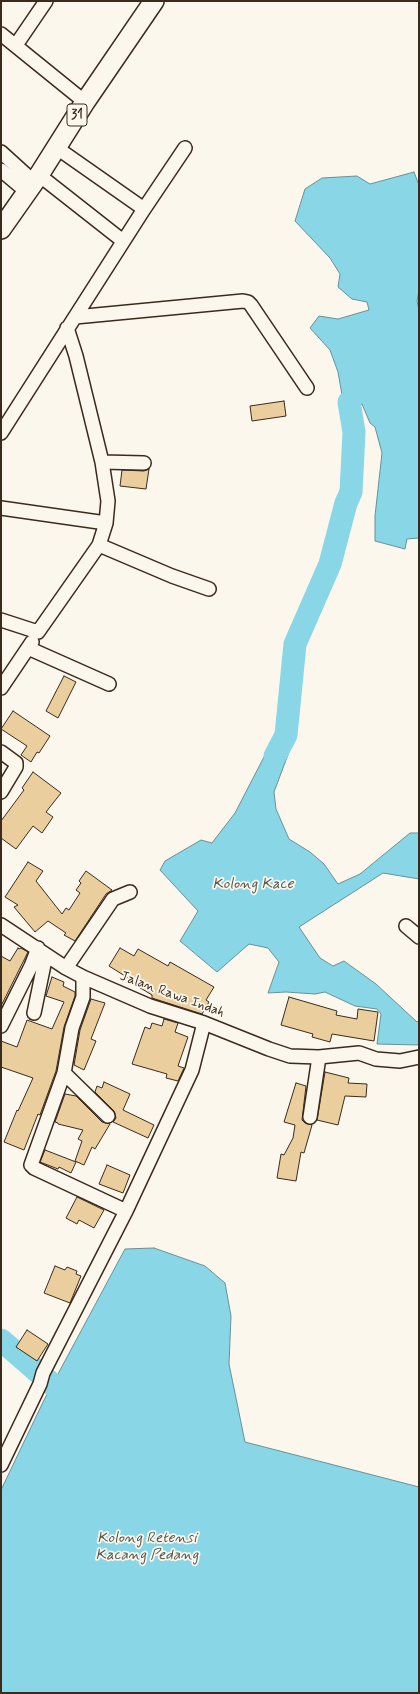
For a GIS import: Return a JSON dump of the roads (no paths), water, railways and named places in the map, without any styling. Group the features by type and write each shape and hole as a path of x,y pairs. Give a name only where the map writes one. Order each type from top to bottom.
{"highway":[{"name":"31","path":"3,223 57,148 85,102 154,1"}],"street":[{"path":"16,45 46,1"},
{"path":"1,34 85,102"},
{"path":"57,148 144,209"},
{"path":"1,433 144,209 186,148"},
{"path":"1,152 33,183"},
{"path":"1,170 33,183 124,241"},
{"path":"75,317 243,301 248,302 252,304 307,388"},
{"path":"1,688 99,545 106,523 108,501 102,462 76,356 67,328"},
{"path":"102,462 144,463"},
{"path":"1,508 106,523"},
{"path":"99,545 164,573 209,589"},
{"path":"1,620 38,632"},
{"path":"28,648 109,684"},
{"path":"1,752 16,763 16,767 1,792"},
{"path":"66,968 113,899 130,892"},
{"name":"Jalan Rawa Indah","path":"1,925 66,968 83,977 150,1006 204,1023 269,1050 290,1056 319,1056 359,1053 376,1059 400,1061 419,1057"},
{"path":"406,926 419,937"},
{"path":"34,1013 42,951"},
{"path":"1,1026 31,966 42,951"},
{"path":"83,977 83,997 72,1028 64,1073 30,1165 126,1211"},
{"path":"1,1465 41,1378 126,1211 192,1070 204,1023"},
{"path":"310,1117 319,1056"},
{"path":"64,1073 108,1116"}],"water":[{"path":"414,172 419,185 419,291 417,301 419,310 419,538 407,539 405,549 375,541 375,516 382,453 375,427 370,423 362,404 356,407 362,427 349,435 338,372 330,350 310,328 319,316 338,319 369,310 367,302 352,299 338,287 340,274 330,258 295,221 305,189 322,178 357,176 370,184"},
{"name":"Kolong Kace","path":"297,725 295,736 274,792 276,809 289,839 310,852 324,864 338,884 360,874 410,833 419,833 419,879 383,873 299,927 320,958 333,966 344,961 376,984 417,1022 419,1020 419,1045 377,1044 381,1014 377,1009 355,1006 325,992 315,994 286,992 268,993 279,962 268,948 249,944 217,972 180,941 198,911 160,870 165,861 201,840 212,843 235,813 279,728"},
{"name":"Kolong Retensi Kacang Pedang","path":"154,1248 205,1266 225,1283 231,1316 229,1364 245,1442 419,1487 419,1693 1,1693 1,1490 44,1400 125,1249"}],"waterway":[{"path":"275,756 286,735 295,644 330,564 346,503 351,492 354,432 349,402"},
{"path":"1,1340 53,1385"}]}
